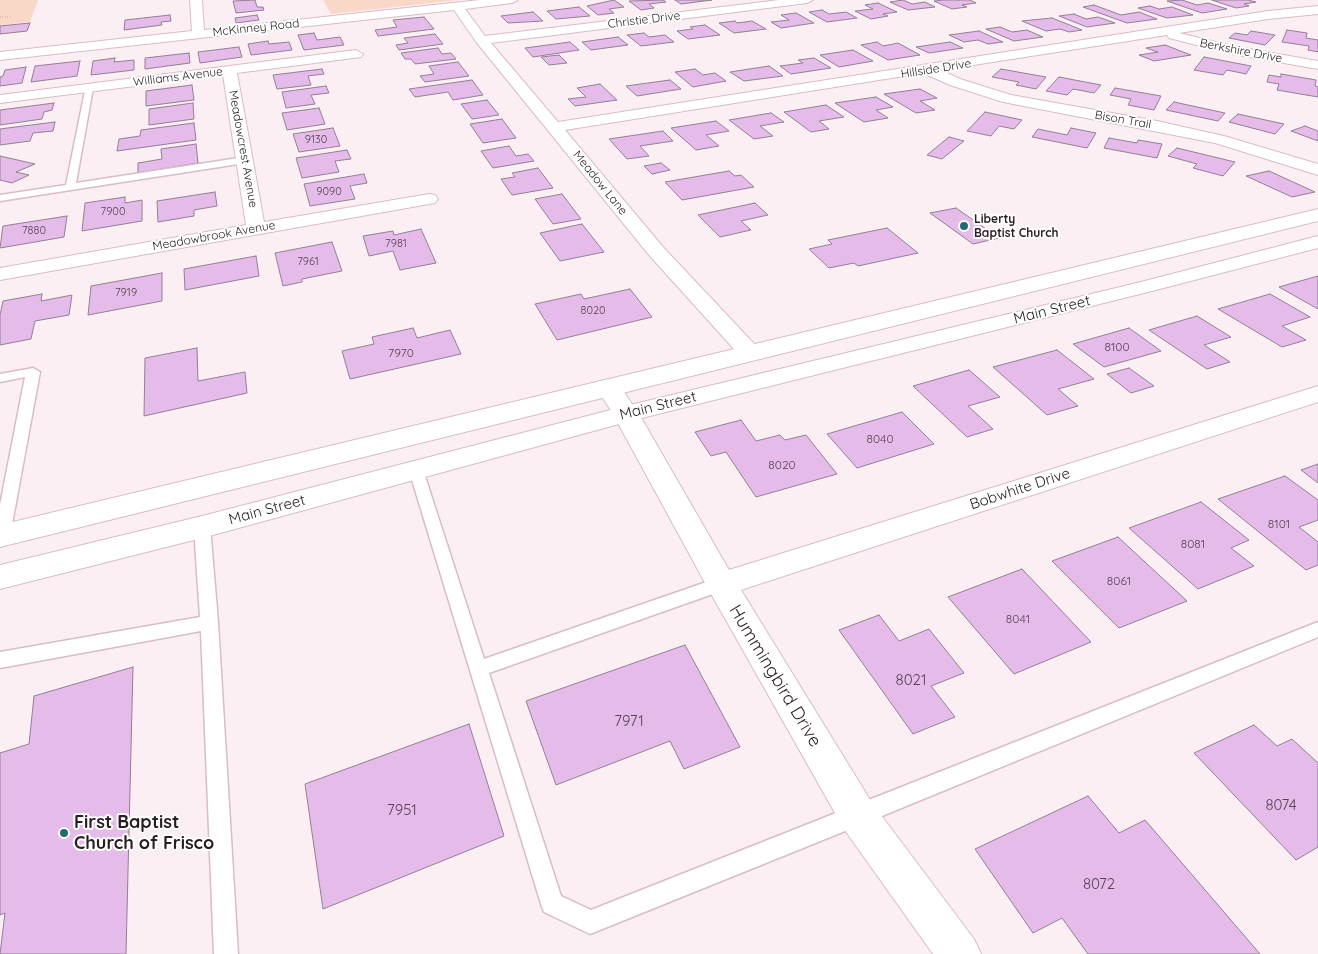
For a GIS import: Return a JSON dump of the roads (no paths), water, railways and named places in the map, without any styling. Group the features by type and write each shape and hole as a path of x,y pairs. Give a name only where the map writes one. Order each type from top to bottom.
{"street":[{"path":"196,0 198,35"},
{"name":"McKinney Road","path":"0,56 512,0"},
{"name":"Christie Drive","path":"482,40 807,0"},
{"name":"Meadow Lane","path":"457,6 482,40 656,251 750,353"},
{"name":"Hillside Drive","path":"554,127 928,70 1268,15 1318,10"},
{"name":"Berkshire Drive","path":"1166,32 1232,50 1318,65"},
{"name":"Williams Avenue","path":"0,99 356,54"},
{"name":"Meadowcrest Avenue","path":"229,70 256,228"},
{"name":"Bison Trail","path":"928,70 971,88 1008,99 1166,128 1275,155 1318,170"},
{"name":"Meadowbrook Avenue","path":"0,274 429,199"},
{"name":"Main Street","path":"1,540 200,487 1318,215"},
{"name":"Main Street","path":"0,577 202,527 626,414 1145,287 1318,242"},
{"path":"1111,265 1145,287"},
{"name":"Hummingbird Drive","path":"608,387 626,414 722,584 858,816 957,954"},
{"name":"Bobwhite Drive","path":"722,584 1318,394"},
{"path":"200,487 202,527"}],"lane":[{"path":"70,187 89,88"},
{"path":"0,198 245,160"},
{"path":"0,378 32,372 1,540"},
{"path":"416,470 552,904 590,922 858,816 1318,629"},
{"path":"202,527 209,622 226,954"},
{"path":"478,669 722,584"},
{"path":"0,660 182,629 209,622"}],"place":[{"name":"Liberty Baptist Church","path":"964,226"},
{"name":"First Baptist Church of Frisco","path":"64,833"}]}
